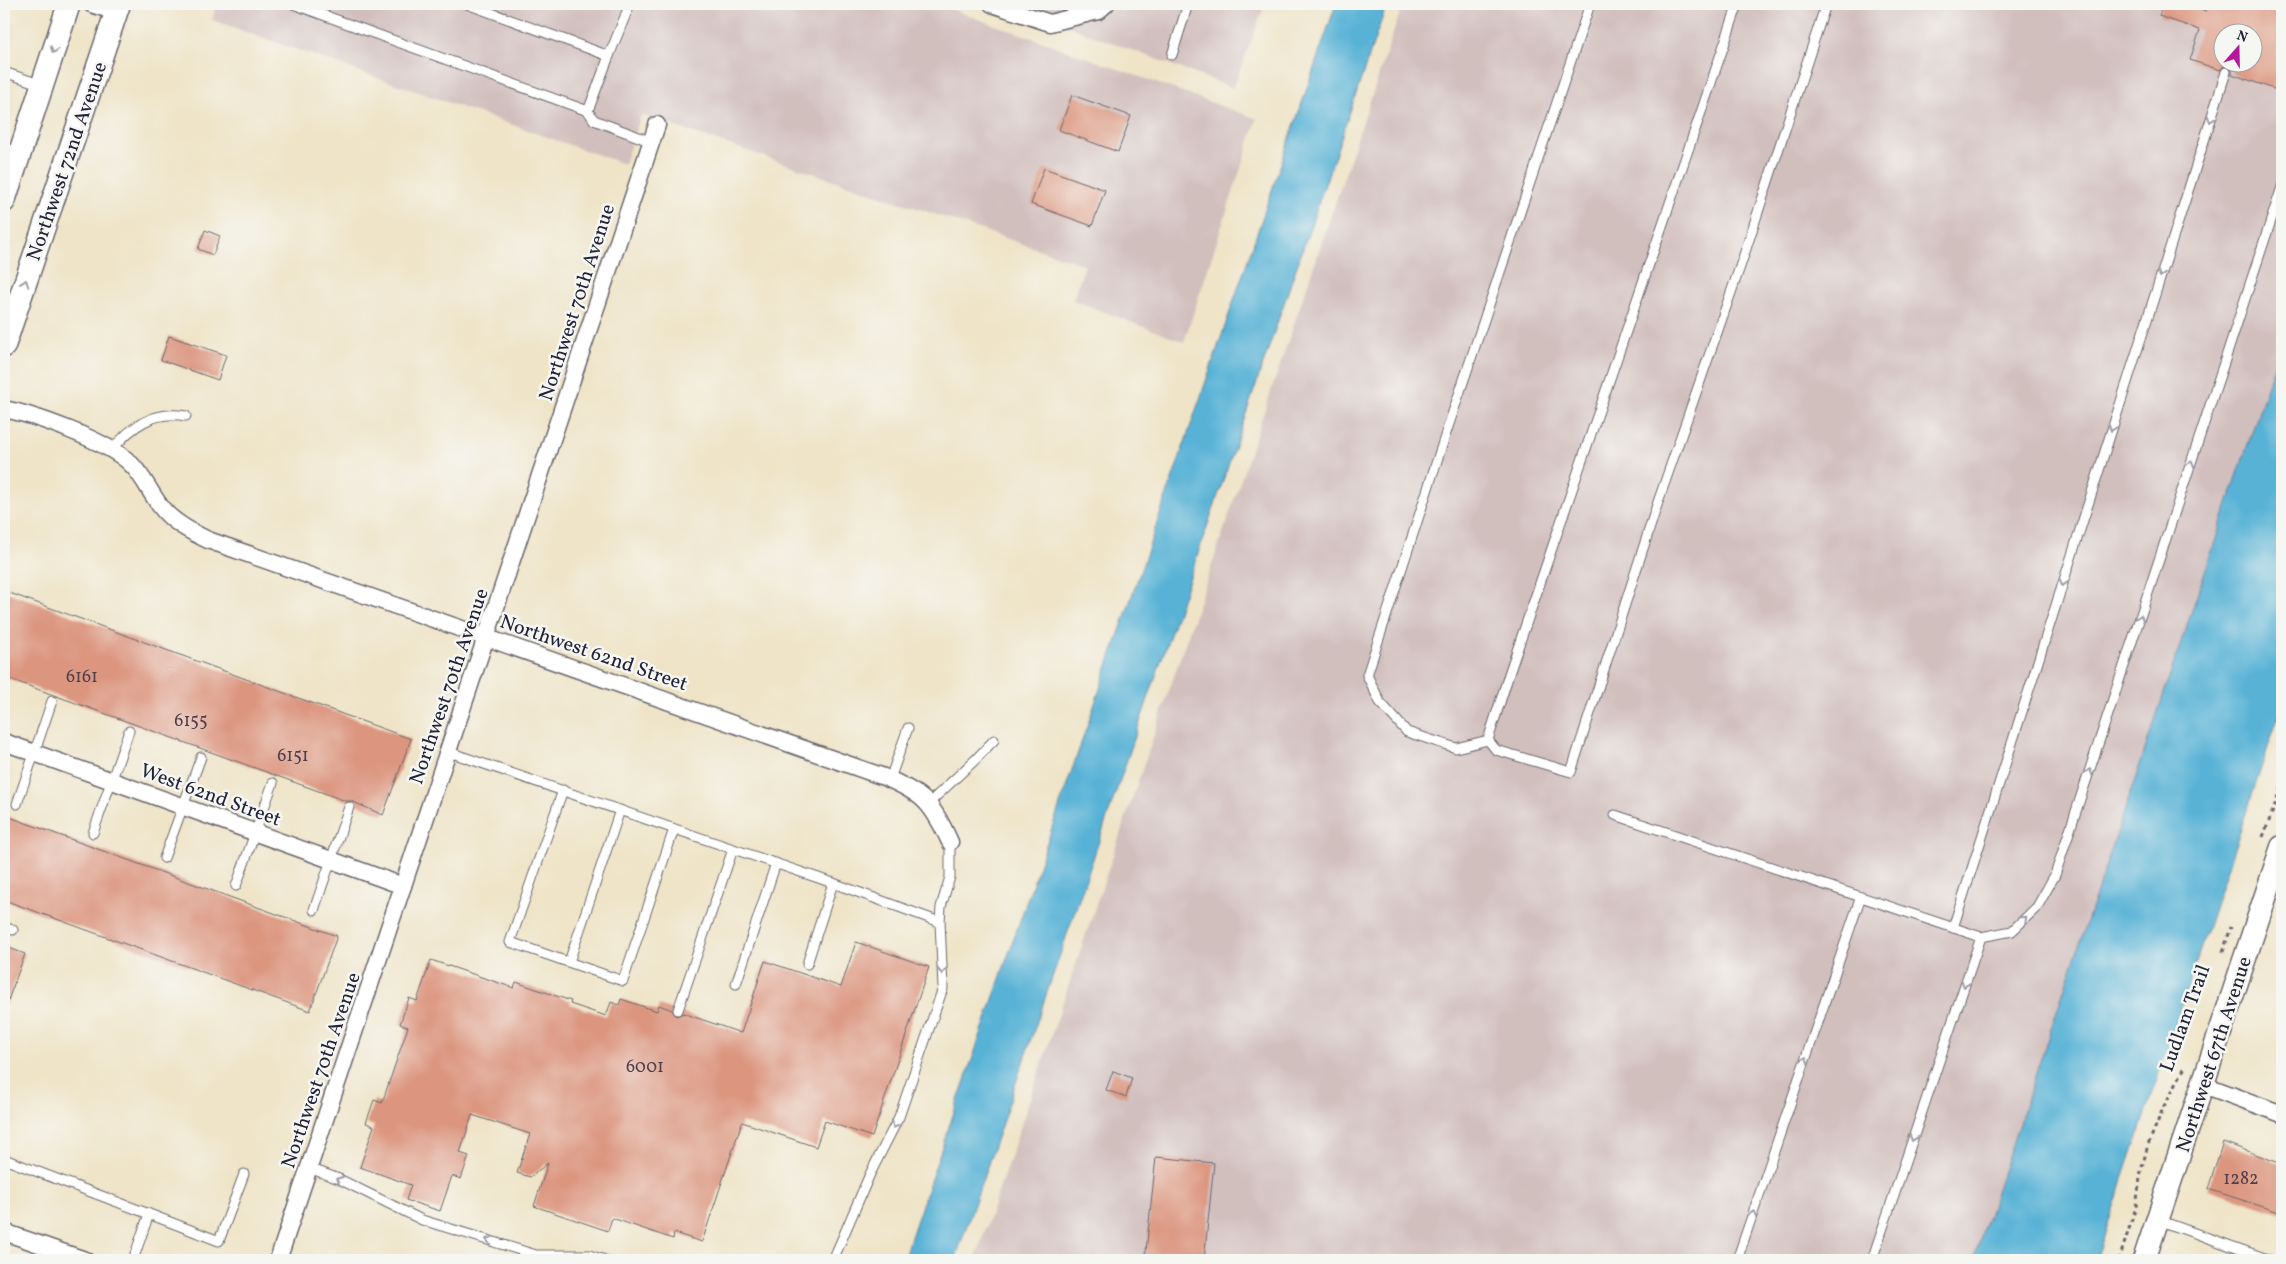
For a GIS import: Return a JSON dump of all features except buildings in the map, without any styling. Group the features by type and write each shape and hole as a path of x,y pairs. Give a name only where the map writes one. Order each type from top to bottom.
{"main road":[{"path":"4,201 69,4"},
{"name":"Northwest 72nd Avenue","path":"4,346 117,8"},
{"name":"Northwest 67th Avenue","path":"2144,1260 2204,1085 2272,844"}],"street":[{"path":"91,4 117,8"},
{"path":"992,4 1050,23 1098,11 1106,4"},
{"name":"Northwest 70th Avenue","path":"278,1260 488,637 657,125"},
{"name":"Northwest 62nd Street","path":"4,410 16,412 65,430 112,450 134,467 168,514 208,540 890,779 915,792 928,802 939,818 950,842"},
{"name":"West 62nd Street","path":"4,742 403,886"},
{"path":"2204,1085 2282,1114"},
{"path":"4,1232 84,1260"}],"lane":[{"path":"293,4 588,111 594,120 652,142"},
{"path":"467,4 609,56"},
{"path":"588,111 630,4"},
{"path":"1172,55 1188,4"},
{"path":"1488,740 1456,748 1408,732 1380,702 1367,675 1590,4"},
{"path":"1488,740 1738,4"},
{"path":"1488,740 1496,750 1571,772 1658,502 1742,260 1826,4"},
{"path":"4,72 42,85"},
{"path":"1953,928 2226,72"},
{"path":"1615,814 1981,938 2012,931 2037,907 2055,875 2282,187"},
{"path":"112,450 133,427 148,419 168,414 186,416"},
{"path":"17,804 52,701"},
{"path":"890,779 908,728"},
{"path":"93,832 129,730"},
{"path":"928,802 975,760 994,740"},
{"path":"449,752 776,863 940,922"},
{"path":"164,858 201,757"},
{"path":"236,886 273,783"},
{"path":"563,790 510,942 622,981 674,829"},
{"path":"314,910 349,807"},
{"path":"569,962 620,810"},
{"path":"833,1260 870,1174 899,1117 943,988 940,922 941,907 950,877 950,842"},
{"path":"678,1010 733,849"},
{"path":"736,984 776,863"},
{"path":"807,964 833,883"},
{"path":"1737,1260 1860,898"},
{"path":"4,926 13,930"},
{"path":"1872,1260 1981,938"},
{"path":"4,1159 219,1241 244,1174"},
{"path":"309,1168 339,1179 431,1223 536,1255 589,1255 605,1260"},
{"path":"133,1260 149,1214"},
{"path":"2158,1220 2270,1260"}],"path":[{"path":"2272,844 2282,786"},
{"name":"Ludlam Trail","path":"2221,958 2234,921"},
{"name":"Ludlam Trail","path":"2119,1260 2136,1207 2141,1171 2148,1144 2164,1106 2189,1058"}],"shaded area":[{"path":"217,4 937,4 1257,119 1184,342 1073,300 1085,265 641,115 624,164 212,20"},
{"path":"1009,4 1265,4 1233,88"},
{"path":"1403,4 2282,4 2282,368 2000,1260 975,1260"}],"water":[{"path":"1336,4 1387,4 955,1260 903,1260"},
{"path":"2282,343 2282,706 2096,1260 1973,1260"}]}
